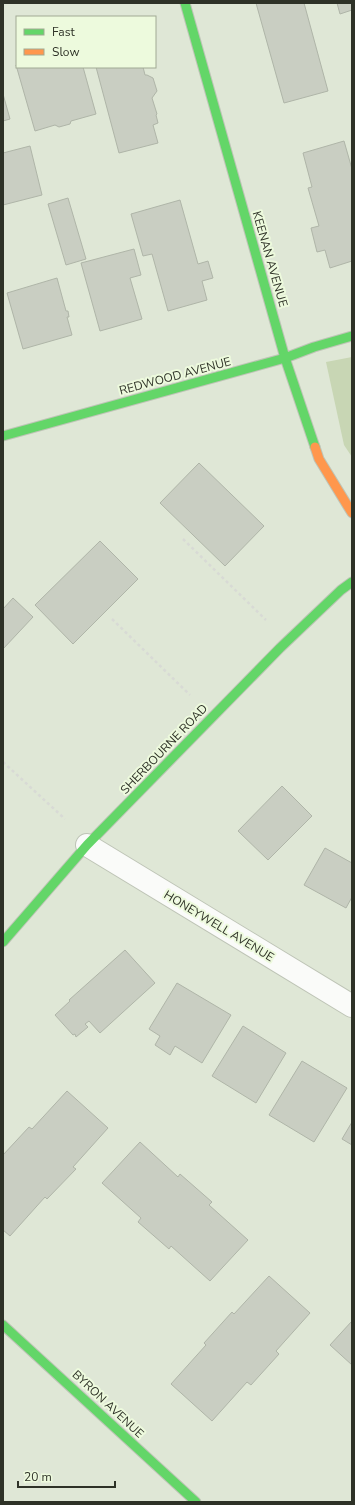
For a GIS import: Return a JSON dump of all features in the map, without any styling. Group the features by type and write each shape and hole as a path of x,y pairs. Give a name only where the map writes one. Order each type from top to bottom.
{"street":[{"name":"KEENAN AVENUE","path":"185,3 285,358 319,459 352,513"},
{"name":"REDWOOD AVENUE","path":"3,436 230,374 352,336"},
{"name":"SHERBOURNE ROAD","path":"3,942 87,845 280,648 341,590 352,582"},
{"name":"HONEYWELL AVENUE","path":"87,845 352,1006"},
{"name":"BYRON AVENUE","path":"3,1325 196,1502"}],"path":[{"path":"183,539 266,620"},
{"path":"112,619 190,695"},
{"path":"3,762 65,819"}],"green space":[{"path":"352,357 352,457 344,445 326,362"}],"building":[{"path":"256,3 304,3 328,91 284,103"},
{"path":"337,3 352,3 352,10 340,14"},
{"path":"17,68 83,68 96,114 71,121 70,124 59,127 55,125 35,131"},
{"path":"96,68 143,68 145,75 153,78 157,91 152,98 157,114 158,123 153,125 158,143 119,153"},
{"path":"3,94 10,119 3,121"},
{"path":"344,141 352,169 352,261 330,268 325,250 317,252 311,228 319,226 308,188 312,187 303,153"},
{"path":"30,146 42,195 3,205 3,153"},
{"path":"68,198 86,259 66,265 48,204"},
{"path":"180,200 198,264 208,261 213,278 202,281 207,300 168,311 152,254 143,256 131,214"},
{"path":"134,249 141,275 130,278 142,319 100,331 81,263"},
{"path":"57,278 66,311 68,311 69,317 67,317 72,335 23,349 7,293"},
{"path":"199,463 264,526 225,566 160,503"},
{"path":"100,541 138,579 73,644 35,605"},
{"path":"13,598 33,617 3,649 3,609"},
{"path":"282,786 312,816 268,860 238,831"},
{"path":"325,848 352,863 352,897 346,908 304,885"},
{"path":"125,950 155,983 100,1033 89,1021 85,1024 88,1027 76,1037 75,1034 73,1035 55,1015 70,1001 69,1000"},
{"path":"177,983 231,1015 202,1063 175,1046 170,1055 155,1045 160,1036 149,1029"},
{"path":"243,1026 286,1053 256,1103 212,1076"},
{"path":"302,1061 347,1088 314,1142 269,1115"},
{"path":"67,1091 108,1128 73,1167 76,1169 47,1199 45,1197 10,1236 3,1230 3,1155 29,1127 32,1129"},
{"path":"352,1122 352,1145 342,1139"},
{"path":"140,1142 178,1177 180,1174 212,1202 209,1205 248,1240 210,1281 171,1246 169,1249 138,1222 141,1218 102,1183"},
{"path":"269,1276 310,1313 276,1351 279,1354 251,1385 247,1382 212,1421 171,1384 206,1345 204,1343 232,1312 234,1314"},
{"path":"352,1321 352,1365 330,1345"}],"traffic: fast":[{"path":"185,3 285,358 315,447"},
{"path":"3,436 285,358 314,347 352,336"},
{"path":"3,942 87,845 280,648 341,590 352,582"},
{"path":"3,1325 196,1502"}],"traffic: slow":[{"path":"315,447 319,459 352,513"}]}
